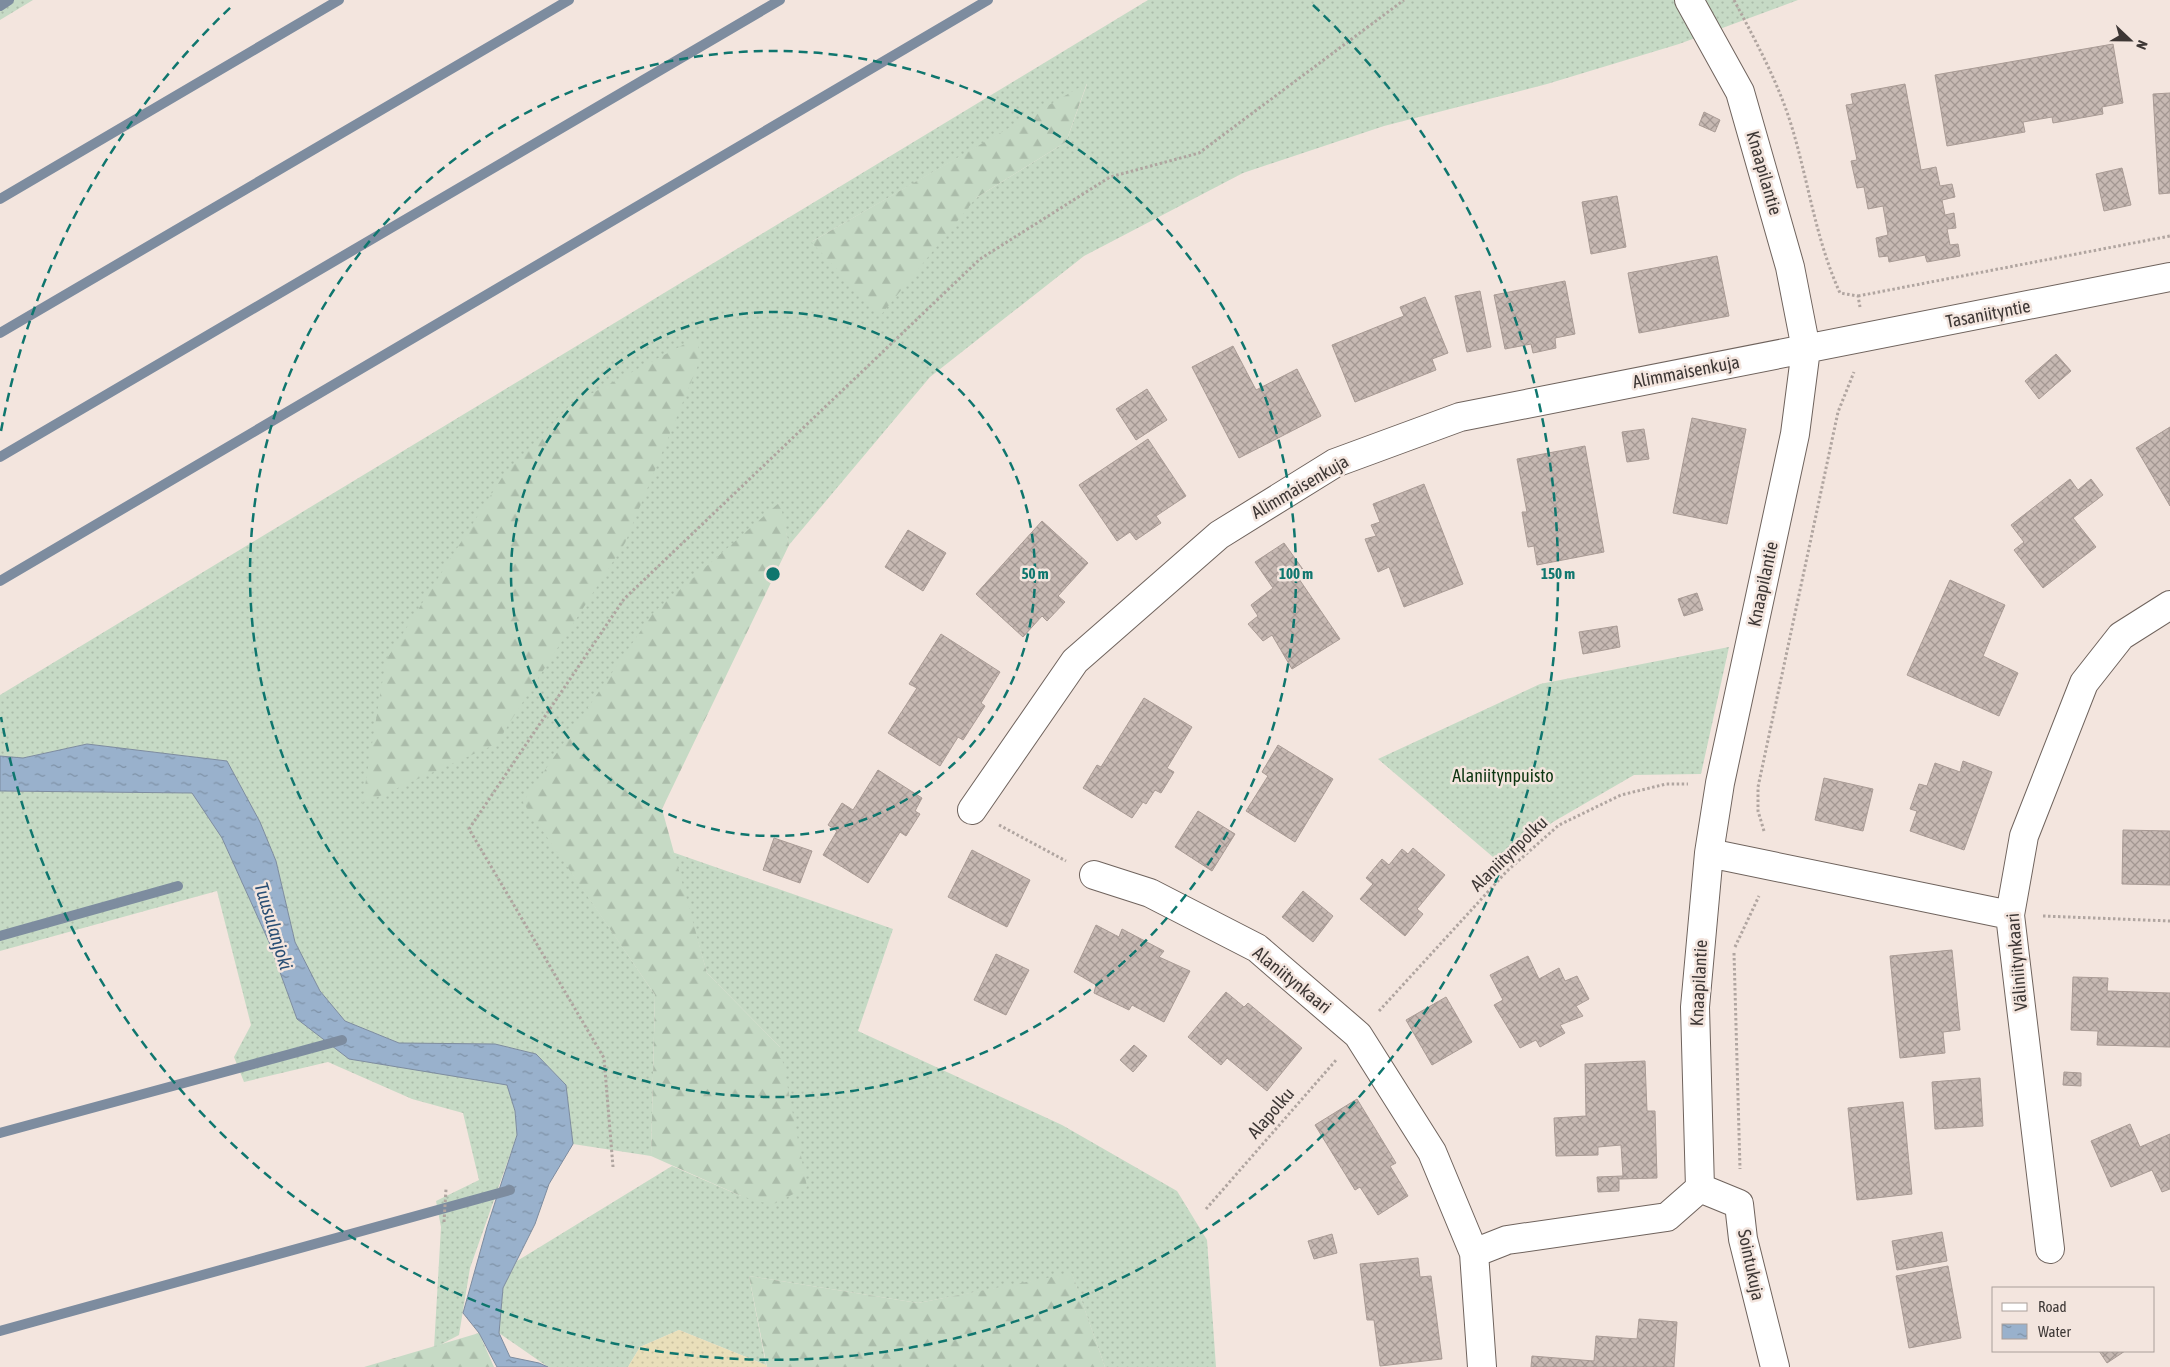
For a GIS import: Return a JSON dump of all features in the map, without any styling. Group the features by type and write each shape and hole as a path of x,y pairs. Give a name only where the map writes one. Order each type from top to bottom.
{"street":[{"name":"Knaapilantie","path":"1689,0 1740,92 1790,268 1806,349 1795,434 1720,783 1709,853 1695,1007 1700,1188"},
{"name":"Tasaniityntie","path":"1806,349 2170,277"},
{"name":"Alimmaisenkuja","path":"972,810 1075,661 1219,535 1335,463 1460,417 1806,349"},
{"name":"Väliniitynkaari","path":"2050,1250 2010,915 2024,836 2084,683 2121,636 2170,605"},
{"path":"1709,853 1766,863 2010,915"},
{"name":"Alaniitynkaari","path":"1094,875 1150,893 1257,948 1358,1035 1432,1152 1474,1253 1482,1367"},
{"path":"1474,1253 1507,1240 1668,1218 1700,1188 1739,1204"},
{"name":"Sointukuja","path":"1739,1204 1743,1239 1775,1367"}],"path":[{"path":"613,1167 604,1058 470,829 624,599 980,259 1110,177 1199,153 1404,0"},
{"path":"1734,0 1771,70 1790,122 1826,263 1840,293 1858,296 2170,236"},
{"path":"1739,1204 1734,948 1759,895 1766,863 1766,839 1758,811 1758,787 1838,412 1854,372 1866,361 1866,338 1858,296"},
{"name":"Alaniitynpolku","path":"1358,1035 1507,871 1559,825 1621,795 1666,784 1720,783 1758,787"},
{"path":"972,810 1094,875"},
{"path":"2010,915 2170,921"},
{"name":"Alapolku","path":"1206,1209 1358,1035"},
{"path":"444,1222 446,1189"}],"green space":[{"path":"0,0 33,0 0,20"},
{"path":"1148,0 1798,0 1679,44 1547,84 1384,126 1243,173 1084,256 930,377 789,545 779,503 524,802 655,995 651,1156 573,1144 566,1085 536,1054 495,1044 399,1043 345,1021 320,991 295,942 276,861 260,822 227,761 87,744 23,758 0,756 0,695","holes":["1087,84 1066,142 976,198 811,242"]},
{"path":"1087,83 1066,142 976,198 881,315 811,242"},
{"path":"696,338 701,358 625,543 496,744 362,804 386,660 503,476 570,405"},
{"path":"780,502 789,545 662,809 707,973 780,1047 807,1187 772,1205 741,1196 651,1156 655,995 523,802 653,613"},
{"name":"Alaniitynpuisto","path":"1729,647 1701,774 1634,775 1553,822 1500,863 1378,759 1540,684"},
{"path":"0,791 192,793 222,838 269,942 297,1019 349,1059 507,1084 515,1111 517,1135 470,1268 459,1335 434,1348 441,1227 436,1201 479,1180 463,1113 412,1099 328,1062 244,1082 234,1057 251,1025 217,891 0,951"},
{"path":"672,852 893,929 858,1031 1062,1125 1177,1191 1207,1240 1216,1367 1105,1367 1072,1274 918,1303 749,1276 766,1365 679,1330 640,1347 628,1367 548,1367 499,1333 503,1288 517,1261 672,1166 741,1196 780,1047 707,973"},
{"path":"1072,1273 1105,1367 767,1367 749,1276 918,1303"},
{"path":"479,1333 494,1367 364,1367"}],"sand":[{"path":"679,1330 767,1367 628,1367 640,1347"}],"water":[{"name":"Tuusulanjoki","path":"87,744 227,761 260,822 276,861 295,942 320,991 345,1021 399,1043 495,1044 536,1054 566,1085 573,1144 549,1184 535,1224 503,1288 499,1333 510,1357 539,1363 548,1367 497,1367 479,1333 463,1313 487,1227 517,1135 515,1111 507,1085 349,1059 297,1019 269,942 222,838 192,793 0,791 0,756 23,758"}],"building":[{"path":"2113,44 2123,103 2102,107 2103,114 2053,123 2052,117 2023,122 2025,132 1947,146 1935,75"},
{"path":"1905,84 1921,170 1936,167 1940,186 1952,184 1955,197 1942,200 1945,215 1954,213 1956,228 1947,229 1950,245 1958,244 1960,256 1927,262 1925,255 1889,262 1888,256 1879,257 1876,238 1888,235 1883,206 1868,209 1864,187 1857,188 1851,161 1857,160 1846,105 1853,104 1851,94"},
{"path":"2170,93 2170,193 2159,194 2153,94"},
{"path":"1704,112 1720,120 1715,132 1699,125"},
{"path":"2122,168 2131,205 2104,211 2096,174"},
{"path":"1617,196 1626,247 1591,254 1582,202"},
{"path":"1717,256 1729,316 1639,333 1628,273"},
{"path":"1565,281 1575,334 1555,338 1556,348 1533,353 1531,344 1505,349 1494,295"},
{"path":"1480,291 1491,347 1467,352 1455,296"},
{"path":"1425,297 1448,353 1432,359 1436,370 1355,402 1332,345 1404,316 1400,307"},
{"path":"1233,346 1256,390 1297,369 1321,416 1239,458 1192,367"},
{"path":"2056,354 2071,371 2039,399 2025,381"},
{"path":"1147,389 1167,420 1136,440 1116,409"},
{"path":"1692,418 1746,429 1727,524 1673,513"},
{"path":"2170,427 2170,506 2136,448"},
{"path":"1644,429 1649,459 1627,462 1622,432"},
{"path":"1148,439 1186,496 1156,516 1161,523 1136,540 1130,532 1117,541 1079,485"},
{"path":"1585,446 1604,552 1537,565 1534,546 1528,547 1522,512 1527,512 1517,459"},
{"path":"2070,479 2078,490 2091,479 2103,495 2073,518 2096,547 2043,588 2014,550 2024,542 2011,525"},
{"path":"1424,484 1463,584 1404,607 1389,567 1378,572 1365,539 1376,536 1371,525 1380,522 1373,504"},
{"path":"1042,521 1088,563 1058,596 1065,602 1047,621 1042,616 1023,637 976,594"},
{"path":"908,530 946,553 923,591 885,567"},
{"path":"1284,543 1307,575 1299,579 1340,639 1292,669 1272,635 1263,641 1248,624 1258,616 1251,605 1273,588 1255,562"},
{"path":"1950,580 2005,605 1983,656 2018,673 1999,716 1907,675"},
{"path":"1697,593 1703,610 1684,616 1678,599"},
{"path":"1617,626 1620,647 1583,654 1579,632"},
{"path":"941,634 1000,672 981,703 985,706 963,740 958,737 940,766 888,733 917,688 909,684"},
{"path":"1144,698 1192,727 1167,768 1174,772 1161,793 1155,790 1146,804 1143,802 1132,818 1083,788 1097,765 1101,767"},
{"path":"1278,745 1333,779 1295,842 1246,811 1268,776 1262,772"},
{"path":"1963,761 1992,772 1964,850 1910,831 1917,811 1910,809 1919,784 1927,786 1935,763 1960,772"},
{"path":"878,770 922,798 915,811 920,814 906,836 900,832 868,883 823,855 837,831 828,825 842,803 853,810"},
{"path":"1824,778 1873,789 1863,831 1815,820"},
{"path":"1198,811 1235,834 1212,871 1175,847"},
{"path":"2123,830 2170,831 2170,885 2122,884"},
{"path":"774,838 812,851 800,883 763,870"},
{"path":"1413,848 1445,875 1417,909 1423,914 1405,936 1360,899 1373,884 1366,878 1382,859 1389,865 1402,849 1408,854"},
{"path":"972,850 1030,880 1007,927 948,897"},
{"path":"1303,891 1333,916 1313,942 1282,917"},
{"path":"1096,925 1119,937 1122,929 1164,951 1159,957 1190,971 1164,1022 1132,1005 1129,1010 1094,993 1096,985 1074,972"},
{"path":"1952,950 1960,1030 1943,1032 1945,1053 1900,1058 1890,956"},
{"path":"996,954 1029,970 1006,1015 974,1000"},
{"path":"1528,956 1539,979 1559,968 1565,981 1577,976 1589,999 1576,1006 1583,1016 1560,1025 1565,1033 1540,1047 1536,1040 1520,1048 1494,1005 1503,1000 1490,975"},
{"path":"2073,977 2108,978 2107,991 2170,993 2170,1047 2097,1045 2098,1031 2071,1030"},
{"path":"1226,992 1244,1007 1248,1003 1302,1048 1267,1091 1227,1058 1221,1065 1188,1037"},
{"path":"1446,997 1472,1042 1432,1065 1406,1020"},
{"path":"1134,1045 1147,1056 1133,1072 1120,1060"},
{"path":"1645,1061 1647,1111 1655,1111 1657,1178 1619,1179 1619,1191 1598,1192 1597,1177 1623,1176 1621,1145 1598,1147 1598,1155 1556,1156 1554,1118 1586,1116 1585,1064"},
{"path":"2064,1072 2081,1073 2081,1086 2063,1085"},
{"path":"1980,1078 1983,1126 1935,1129 1932,1082"},
{"path":"1357,1099 1396,1163 1390,1166 1408,1196 1378,1215 1360,1187 1355,1190 1315,1125"},
{"path":"1903,1102 1912,1194 1857,1200 1848,1108"},
{"path":"2130,1124 2140,1147 2170,1134 2170,1189 2162,1192 2152,1170 2111,1187 2091,1141"},
{"path":"1942,1232 1947,1261 1897,1270 1892,1241"},
{"path":"1332,1234 1337,1253 1314,1259 1308,1241"},
{"path":"1418,1258 1420,1277 1431,1276 1442,1359 1380,1366 1374,1320 1367,1320 1360,1264"},
{"path":"1948,1266 1961,1338 1909,1348 1896,1276"},
{"path":"1639,1319 1677,1322 1674,1367 1531,1367 1532,1356 1594,1361 1596,1336 1637,1339"},
{"path":"2100,1352 2124,1352 2107,1363"}],"waterway":[{"path":"0,6 9,0"},
{"path":"0,199 339,0"},
{"path":"0,333 569,0"},
{"path":"0,457 780,0"},
{"path":"0,581 988,0"},
{"path":"0,936 178,886"},
{"path":"0,1133 342,1040"},
{"path":"0,1331 510,1190"}]}
